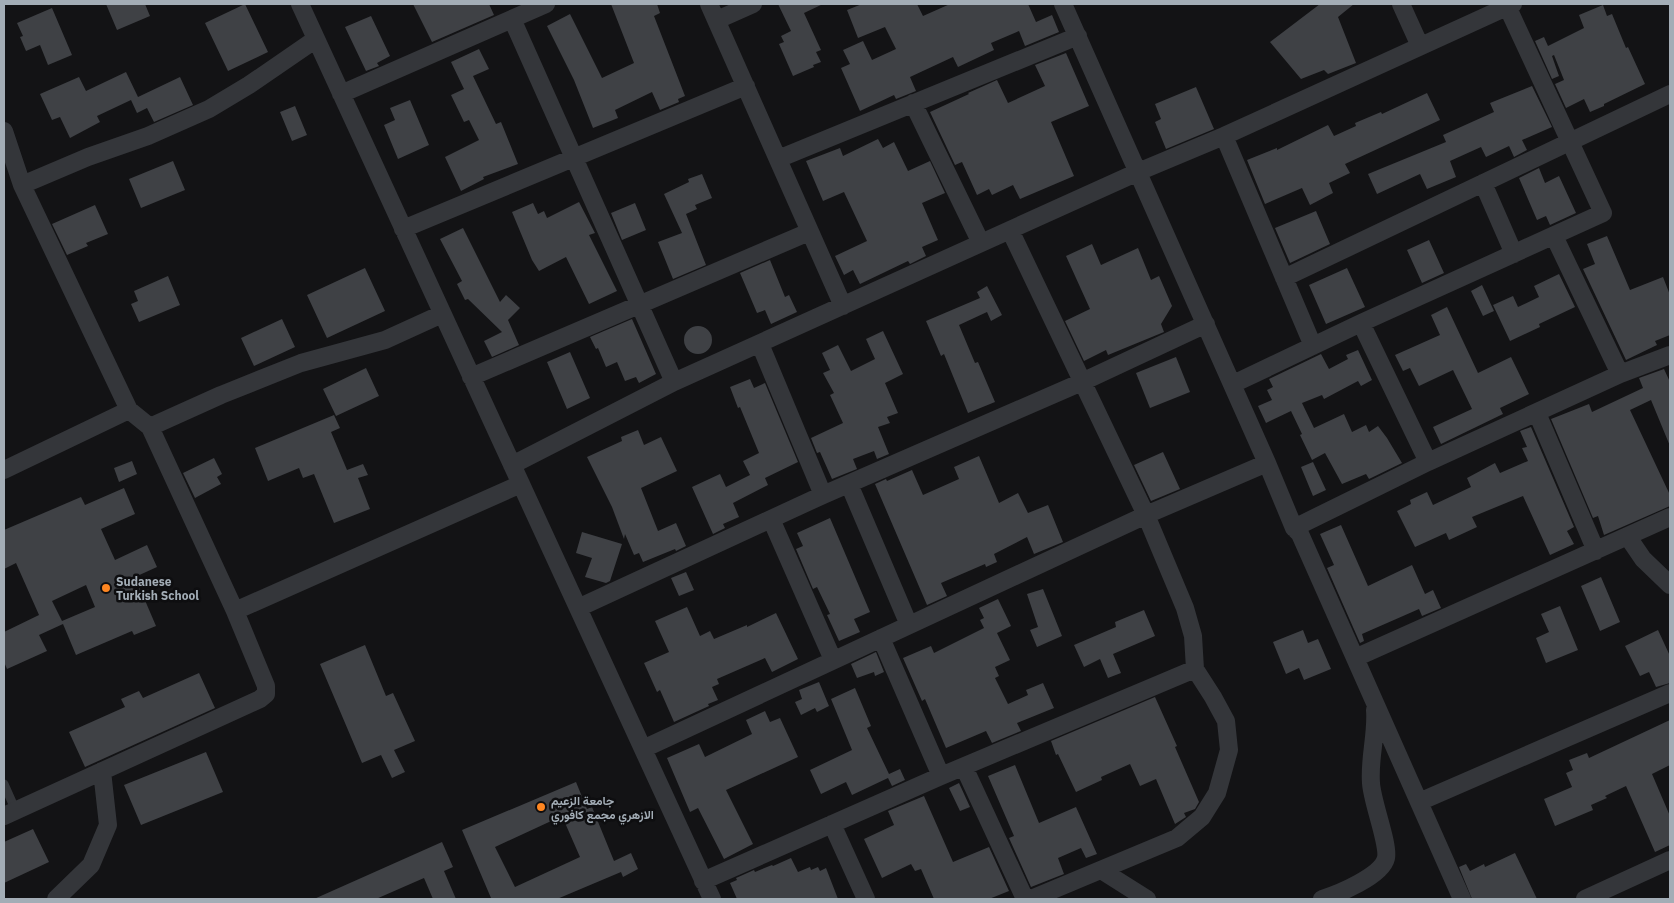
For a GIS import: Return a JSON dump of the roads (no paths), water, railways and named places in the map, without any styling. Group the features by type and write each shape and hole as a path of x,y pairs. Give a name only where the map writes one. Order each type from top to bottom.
{"street":[{"path":"300,4 712,899"},
{"path":"341,94 546,4"},
{"path":"710,4 843,306"},
{"path":"717,20 753,4"},
{"path":"1063,4 1268,463 1294,528 1300,534 1462,899"},
{"path":"1401,4 1420,46"},
{"path":"512,465 674,382 1138,172 1224,136 1510,5 1569,142 1603,212 1233,384"},
{"path":"512,19 674,382"},
{"path":"778,159 1078,36"},
{"path":"22,185 88,157 148,136 208,109 249,85 316,39"},
{"path":"403,229 746,86"},
{"path":"1284,278 1670,94"},
{"path":"913,103 982,243"},
{"path":"4,130 22,185 128,410 150,427 235,611 266,686 266,694 260,699 10,813"},
{"path":"1224,136 1313,346"},
{"path":"1483,183 1514,254"},
{"path":"1010,230 1146,515 1185,608 1193,636 1195,669 1226,721 1229,750 1217,792 1202,817 1177,838 1031,899"},
{"path":"472,377 809,232"},
{"path":"1554,236 1620,374"},
{"path":"150,427 221,395 300,363 386,340 442,314"},
{"path":"1361,323 1428,462"},
{"path":"578,608 771,520 823,494 1082,382 1206,324"},
{"path":"760,344 823,494"},
{"path":"1294,528 1428,462 1620,374 1670,354"},
{"path":"4,470 128,410"},
{"path":"1537,413 1596,550"},
{"path":"642,749 1146,515 1268,463"},
{"path":"235,611 521,484"},
{"path":"849,484 909,625"},
{"path":"1355,658 1670,517"},
{"path":"771,520 833,660"},
{"path":"1628,537 1643,559 1670,585"},
{"path":"881,638 941,776"},
{"path":"703,881 941,776 1195,669"},
{"path":"1419,802 1670,693"},
{"path":"1322,899 1369,877 1386,860 1386,848 1371,783 1371,756 1376,722 1374,702"},
{"path":"964,767 1025,899"},
{"path":"56,899 91,865 108,825 102,771"},
{"path":"832,824 866,899"},
{"path":"1585,899 1670,860"},
{"path":"1101,870 1147,899"}],"lane":[{"path":"4,784 10,813"}],"place":[{"name":"Sudanese Turkish School","path":"106,588"},
{"name":"جامعة الزعيم الازهري مجمع كافوري","path":"541,807"}]}
